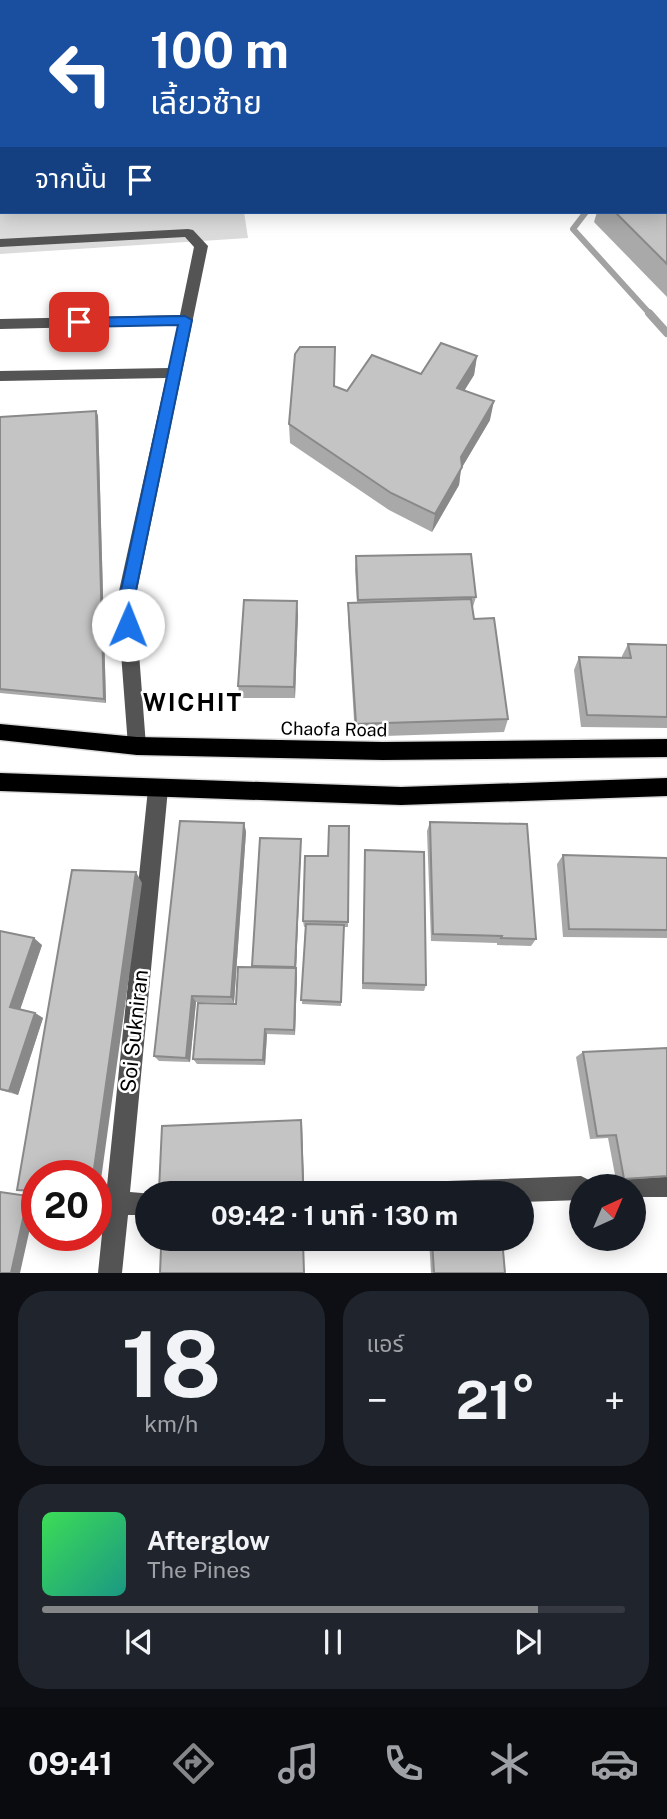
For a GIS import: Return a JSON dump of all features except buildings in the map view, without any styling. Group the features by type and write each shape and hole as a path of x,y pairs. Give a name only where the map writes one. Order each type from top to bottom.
{"main road":[{"name":"Chaofa Road","path":"0,732 137,746 383,751 667,748"},
{"path":"0,782 401,796 667,787"}],"street":[{"path":"0,243 188,233 201,246 126,600 137,746"},
{"path":"0,324 185,320"},
{"path":"0,376 175,373"},
{"name":"Soi Sukniran","path":"110,1273 158,789"},
{"path":"646,1185 667,1185"},
{"path":"534,1190 569,1188"},
{"path":"117,1204 135,1203"}],"shaded area":[{"path":"0,214 244,214 248,238 0,254"}],"waterway":[{"path":"584,214 573,229 650,314"},
{"path":"649,313 667,333"}],"district":[{"name":"WICHIT","path":"193,702"}],"route":[{"path":"79,322 185,320 126,600 128,625"}]}
